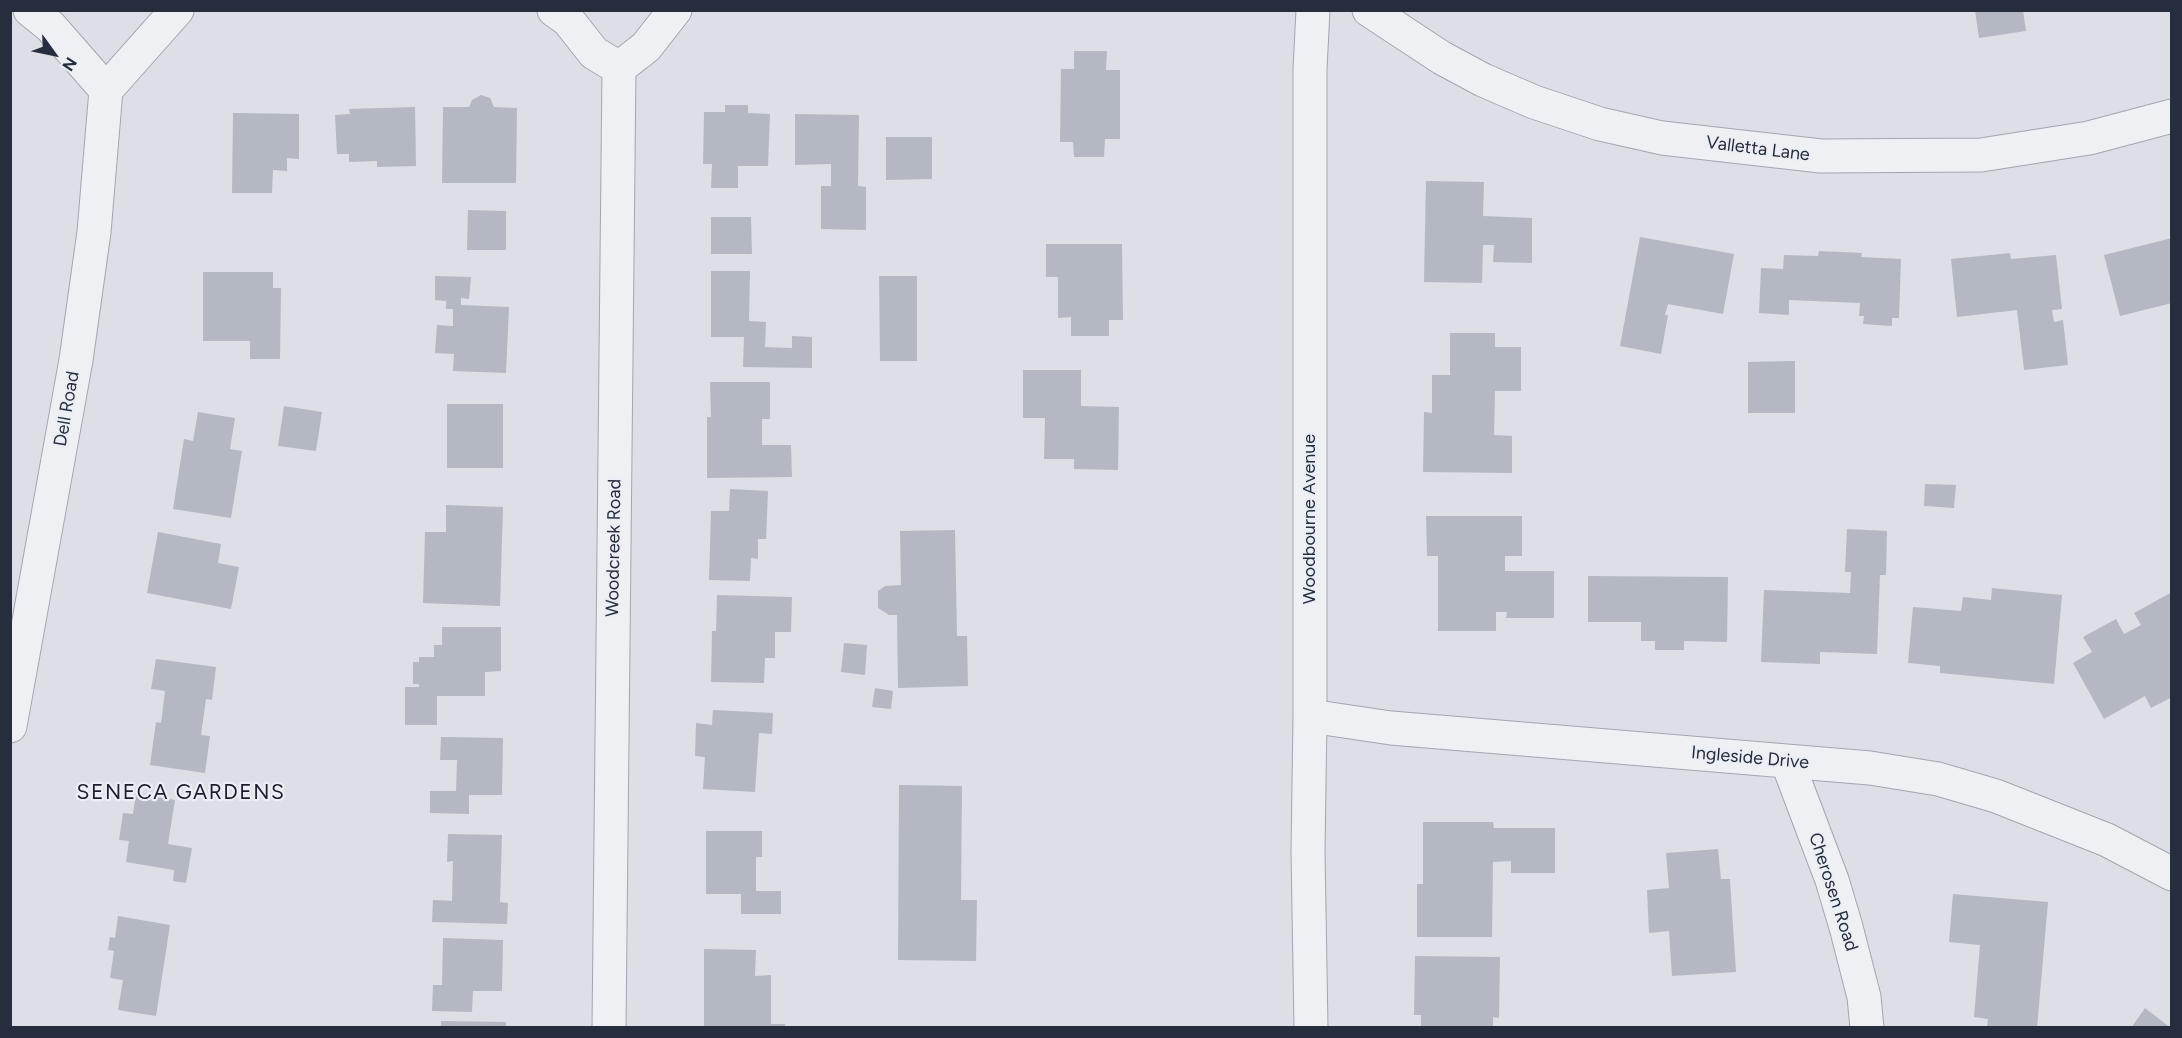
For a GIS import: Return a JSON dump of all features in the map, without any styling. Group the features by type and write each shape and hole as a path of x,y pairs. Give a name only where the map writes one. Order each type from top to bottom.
{"street":[{"path":"30,10 51,27 106,90 177,10"},
{"path":"554,10 568,20 594,53 619,68 646,47 675,10"},
{"name":"Woodbourne Avenue","path":"1311,1028 1308,852 1310,69 1313,10"},
{"name":"Valletta Lane","path":"1369,10 1442,58 1483,80 1534,102 1600,124 1662,138 1821,156 1981,155 2089,138 2172,116"},
{"name":"Woodcreek Road","path":"609,1028 619,68"},
{"name":"Dell Road","path":"10,726 76,360 94,232 106,90"},
{"name":"Ingleside Drive","path":"1310,716 1391,728 1870,768 1926,777 1996,796 2107,840 2172,874"},
{"name":"Cherosen Road","path":"1786,761 1832,880 1864,997 1867,1028"}],"building":[{"path":"1975,10 2023,10 2026,31 1979,38"},
{"path":"1074,51 1107,51 1106,70 1120,70 1120,139 1105,139 1104,157 1074,157 1073,142 1060,142 1061,69 1074,69"},
{"path":"481,95 490,98 494,107 517,108 516,183 442,183 443,107 469,107 472,100"},
{"path":"725,105 748,105 748,113 770,114 768,166 738,166 738,188 711,188 712,164 703,164 704,112 725,112"},
{"path":"415,107 416,166 377,167 377,161 349,162 349,154 337,154 335,115 350,114 349,109"},
{"path":"233,113 299,114 299,159 287,158 287,171 273,170 272,193 232,193"},
{"path":"795,114 859,115 858,186 866,187 866,230 821,229 821,186 831,186 831,164 795,165"},
{"path":"886,137 932,137 932,179 886,180"},
{"path":"1426,181 1484,182 1483,216 1532,218 1532,263 1493,262 1494,245 1483,245 1482,283 1424,282"},
{"path":"468,210 506,211 506,250 467,250"},
{"path":"711,217 751,217 752,254 711,254"},
{"path":"1640,237 1734,254 1723,314 1668,304 1661,354 1620,346"},
{"path":"2172,238 2172,303 2120,316 2104,255"},
{"path":"1046,244 1122,244 1123,320 1109,320 1109,336 1071,336 1071,317 1058,318 1058,277 1046,277"},
{"path":"1819,251 1862,253 1861,257 1901,259 1899,318 1892,318 1892,326 1863,324 1864,316 1859,316 1860,303 1789,300 1789,315 1759,313 1761,268 1783,269 1784,255 1818,256"},
{"path":"2010,253 2011,259 2056,255 2062,309 2052,310 2054,322 2063,320 2068,365 2024,370 2017,310 1957,317 1951,259"},
{"path":"711,271 750,271 749,321 766,322 765,347 792,348 792,336 812,337 812,368 743,367 744,337 711,337"},
{"path":"203,272 273,272 273,288 281,288 280,359 250,359 250,341 203,341"},
{"path":"435,276 471,277 469,299 461,298 461,305 509,307 506,373 453,371 454,354 435,353 437,325 453,326 453,309 446,309 446,301 435,300"},
{"path":"879,276 917,276 917,361 880,361"},
{"path":"1450,333 1495,333 1495,347 1521,347 1521,391 1495,391 1494,435 1512,436 1512,473 1423,472 1424,412 1432,413 1432,375 1450,375"},
{"path":"1795,361 1795,413 1748,413 1748,362"},
{"path":"1023,370 1081,370 1081,406 1119,407 1118,470 1074,469 1074,459 1044,459 1045,418 1023,418"},
{"path":"710,382 770,382 770,419 762,419 762,445 791,445 792,477 707,478 707,417 711,417"},
{"path":"447,404 503,404 503,468 447,468"},
{"path":"284,406 322,412 316,451 278,446"},
{"path":"198,412 235,418 230,449 242,451 231,518 173,509 184,439 193,441"},
{"path":"1925,484 1956,485 1954,508 1924,506"},
{"path":"730,489 768,491 766,539 758,539 758,559 751,558 750,581 709,580 711,511 729,511"},
{"path":"446,505 503,507 500,606 423,603 425,532 446,532"},
{"path":"1426,516 1522,516 1522,556 1505,556 1505,571 1554,571 1554,618 1506,618 1507,612 1496,612 1496,631 1438,631 1438,556 1427,556"},
{"path":"1847,529 1887,531 1886,575 1880,575 1877,654 1820,652 1820,664 1761,662 1764,590 1850,593 1851,572 1845,572"},
{"path":"955,530 957,636 967,636 968,686 898,688 897,615 889,615 878,608 878,591 885,586 901,585 900,531"},
{"path":"158,532 221,544 218,563 239,567 231,609 147,593"},
{"path":"1588,576 1728,577 1727,642 1684,641 1684,650 1655,650 1655,641 1641,641 1641,622 1588,622"},
{"path":"1992,588 2062,595 2054,684 1940,673 1940,666 1908,663 1913,607 1961,611 1963,597 1991,600"},
{"path":"2172,592 2172,697 2151,708 2145,696 2104,719 2073,663 2092,652 2083,637 2116,619 2124,634 2141,625 2134,613"},
{"path":"717,595 792,597 791,632 775,632 775,658 765,658 764,683 711,682 712,631 716,631"},
{"path":"442,627 501,627 501,671 485,672 485,696 437,696 437,725 405,725 405,687 419,687 419,684 413,684 413,662 419,662 419,657 434,657 434,645 442,645"},
{"path":"844,643 867,645 865,675 841,672"},
{"path":"156,659 216,667 212,700 206,699 201,735 210,736 205,773 150,765 156,722 161,723 165,691 151,689"},
{"path":"875,688 893,691 891,709 872,707"},
{"path":"713,710 773,713 772,734 759,733 755,792 703,789 705,757 695,756 696,723 712,725"},
{"path":"441,737 503,738 502,795 469,795 469,814 430,813 430,791 456,791 457,760 440,760"},
{"path":"899,785 962,786 961,900 977,900 976,961 898,960"},
{"path":"136,793 175,800 168,844 192,848 186,883 173,881 174,870 126,862 129,841 119,840 123,813 133,814"},
{"path":"1423,822 1493,822 1494,828 1555,828 1555,873 1511,873 1511,861 1493,862 1492,937 1417,937 1417,884 1423,884"},
{"path":"706,831 762,831 762,857 756,857 756,891 781,891 781,914 741,914 741,894 706,894"},
{"path":"448,834 502,835 500,902 508,903 507,924 432,922 433,900 452,901 453,861 447,862"},
{"path":"1718,849 1721,879 1730,879 1736,972 1672,976 1669,931 1649,933 1647,890 1669,888 1666,853"},
{"path":"1953,894 2048,902 2037,1028 1987,1028 1988,1019 1974,1017 1980,945 1949,942"},
{"path":"118,916 170,925 156,1016 118,1010 123,980 110,978 114,951 108,950 110,937 115,938"},
{"path":"443,938 503,940 502,991 473,991 472,1012 432,1011 433,985 442,985"},
{"path":"704,949 756,950 755,976 771,975 771,1024 785,1024 785,1028 704,1028"},
{"path":"1415,956 1500,957 1499,1018 1493,1017 1493,1028 1421,1028 1421,1015 1414,1015"},
{"path":"2145,1008 2171,1028 2131,1028"},
{"path":"441,1021 506,1022 506,1028 441,1028"}],"district":[{"name":"SENECA GARDENS","path":"181,793"}]}
